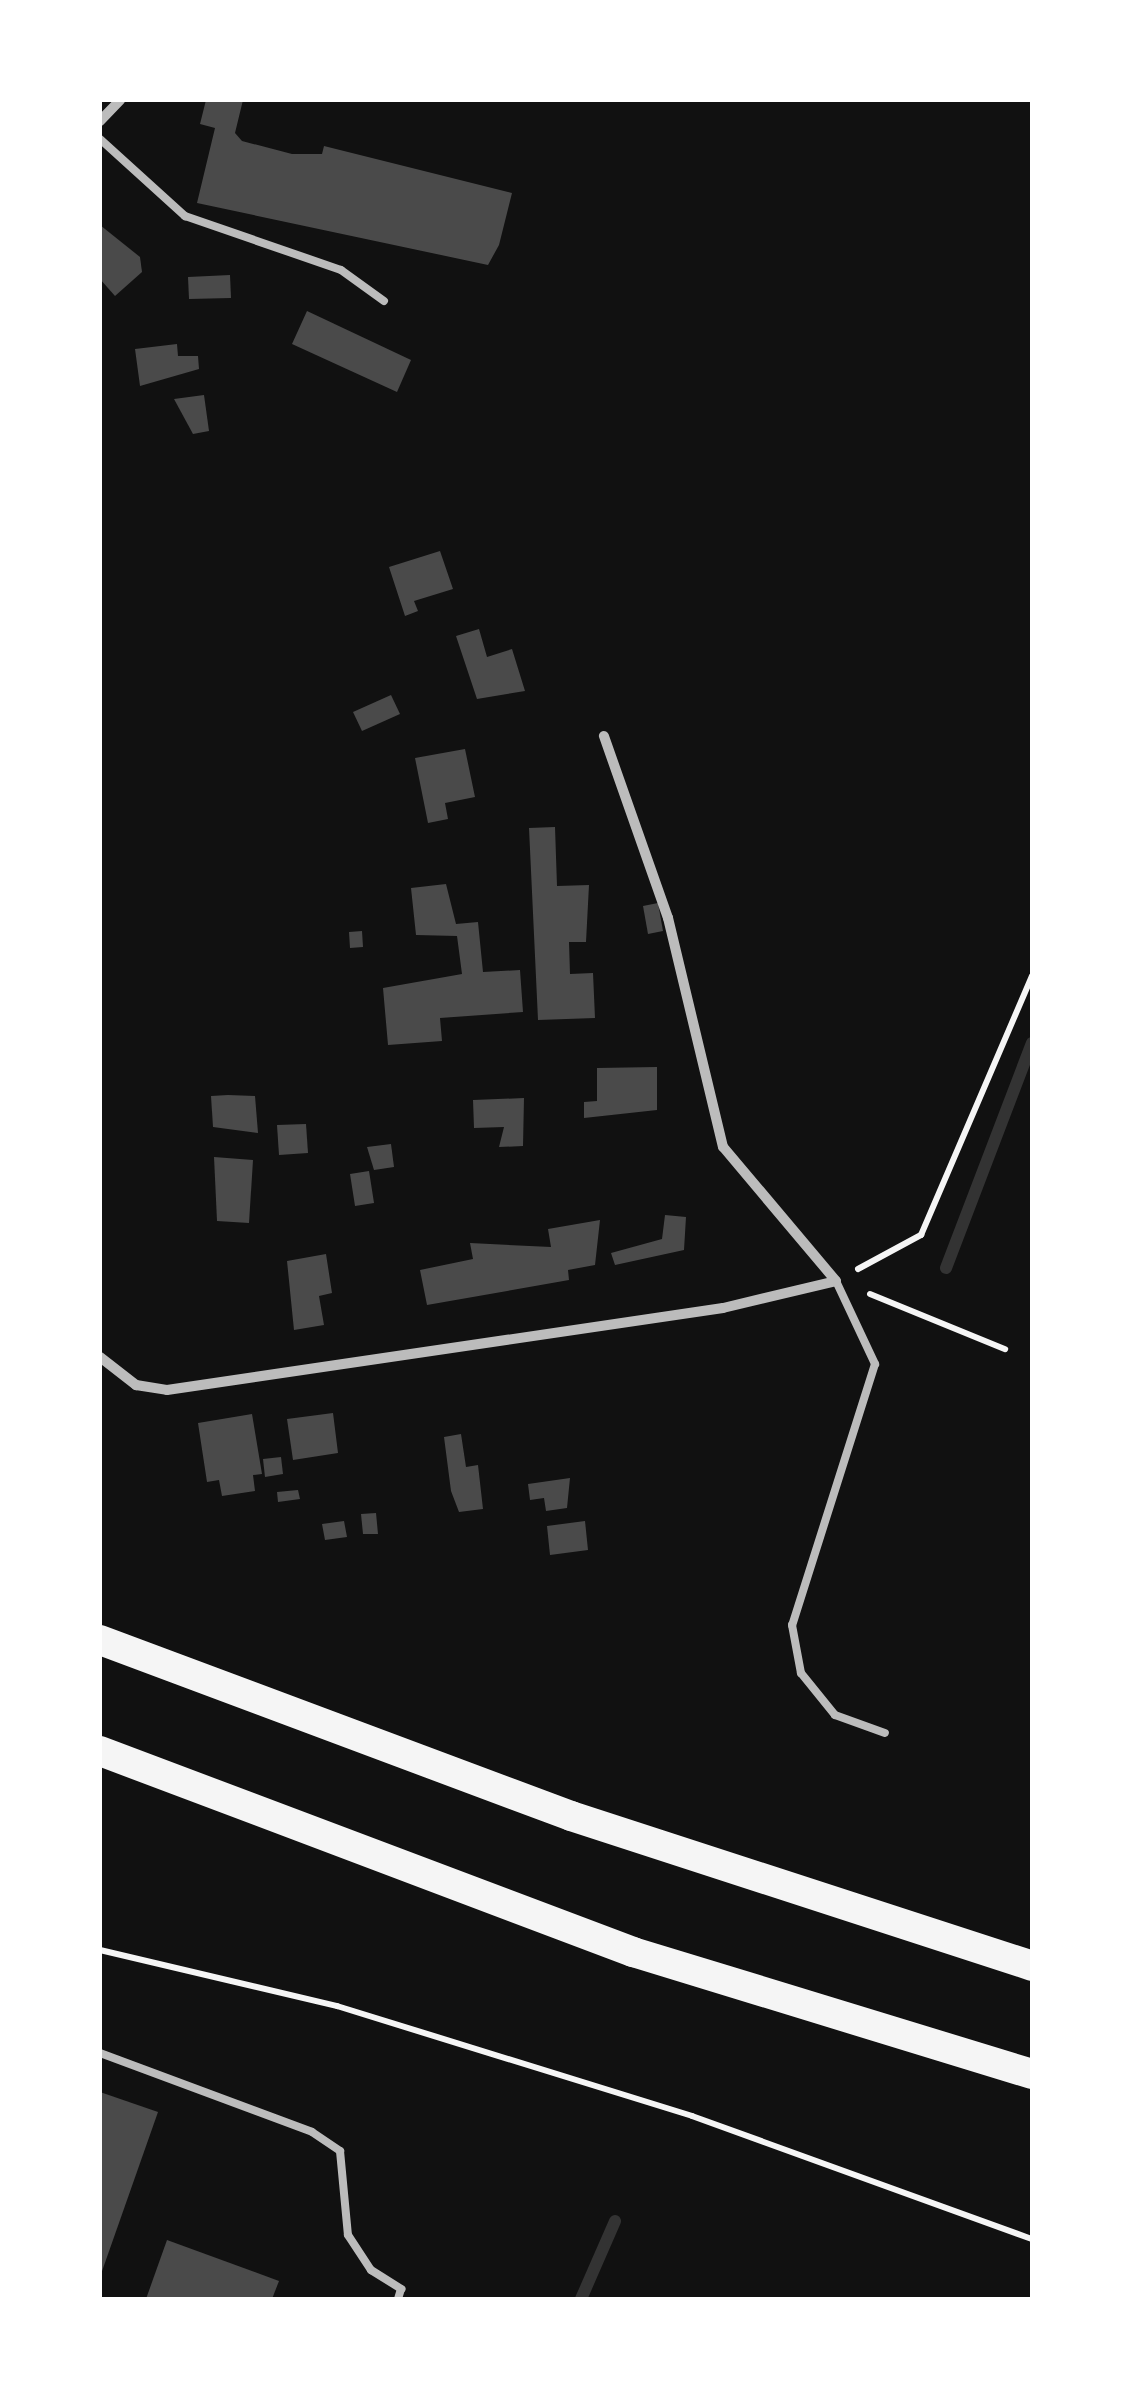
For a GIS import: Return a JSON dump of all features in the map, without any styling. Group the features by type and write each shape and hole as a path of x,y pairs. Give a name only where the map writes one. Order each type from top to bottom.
{"highway":[{"path":"100,1640 571,1816 1032,1966"},
{"path":"100,1751 633,1952 1032,2074"}],"street":[{"path":"100,121 120,100"},
{"path":"100,1357 136,1385 167,1390 704,1311 836,1280 722,1147 668,918 604,736"}],"lane":[{"path":"100,139 185,216 341,270 384,301"},
{"path":"836,1280 875,1364 792,1625 801,1673 836,1714 885,1733"},
{"path":"100,2053 312,2132 340,2151 348,2235 371,2270 401,2289 398,2299"}],"path":[{"path":"836,1280 921,1235 1032,976"},
{"path":"836,1280 1005,1349"},
{"path":"100,1950 337,2006 692,2116 1032,2239"}],"building":[{"path":"206,100 243,100 235,133 242,141 292,154 322,154 324,146 512,193 499,245 488,265 197,203 215,128 200,124"},
{"path":"100,225 140,257 142,272 115,296 100,279"},
{"path":"230,275 231,298 189,299 188,277"},
{"path":"307,311 411,360 397,392 292,344"},
{"path":"177,344 178,356 198,356 199,369 140,386 135,349"},
{"path":"204,395 209,431 193,434 174,399"},
{"path":"440,551 453,589 414,601 418,611 405,616 389,567"},
{"path":"479,629 487,657 512,649 525,691 477,699 456,636"},
{"path":"391,695 400,714 362,731 353,712"},
{"path":"465,749 475,797 445,803 448,819 428,823 415,758"},
{"path":"555,827 557,886 589,885 586,942 569,942 570,974 593,973 595,1018 538,1020 529,828"},
{"path":"446,884 456,924 478,922 483,972 520,970 523,1012 440,1018 442,1041 388,1045 383,988 462,974 457,936 416,935 411,888"},
{"path":"658,903 663,931 648,934 643,906"},
{"path":"362,931 363,947 350,948 349,932"},
{"path":"657,1067 657,1110 584,1118 584,1102 597,1101 597,1068"},
{"path":"211,1096 255,1096 258,1133 213,1127"},
{"path":"524,1098 523,1146 499,1147 504,1127 474,1128 473,1100"},
{"path":"306,1124 308,1153 279,1155 277,1125"},
{"path":"391,1144 394,1167 374,1170 367,1147"},
{"path":"214,1157 253,1160 249,1223 217,1221"},
{"path":"369,1171 374,1203 355,1206 350,1174"},
{"path":"665,1215 686,1217 684,1250 615,1265 611,1253 662,1239"},
{"path":"600,1220 595,1265 568,1270 569,1280 427,1305 420,1270 473,1259 470,1243 551,1247 548,1229"},
{"path":"326,1254 332,1293 319,1296 324,1325 294,1330 287,1261"},
{"path":"333,1413 338,1453 293,1460 287,1419"},
{"path":"252,1414 262,1474 253,1475 255,1491 222,1496 219,1480 207,1482 198,1423"},
{"path":"461,1434 466,1467 478,1465 483,1509 459,1512 451,1491 444,1437"},
{"path":"281,1457 283,1474 265,1477 263,1459"},
{"path":"570,1478 567,1508 546,1511 544,1498 530,1500 528,1484"},
{"path":"298,1490 300,1499 278,1502 277,1492"},
{"path":"376,1513 378,1534 363,1534 361,1514"},
{"path":"344,1521 347,1537 325,1540 322,1524"},
{"path":"585,1521 588,1550 550,1555 547,1526"},
{"path":"100,2092 158,2112 101,2274 100,2273"},
{"path":"167,2240 279,2281 272,2299 146,2299"}],"waterway":[{"path":"946,1268 1032,1043"},
{"path":"581,2299 615,2221"}]}
